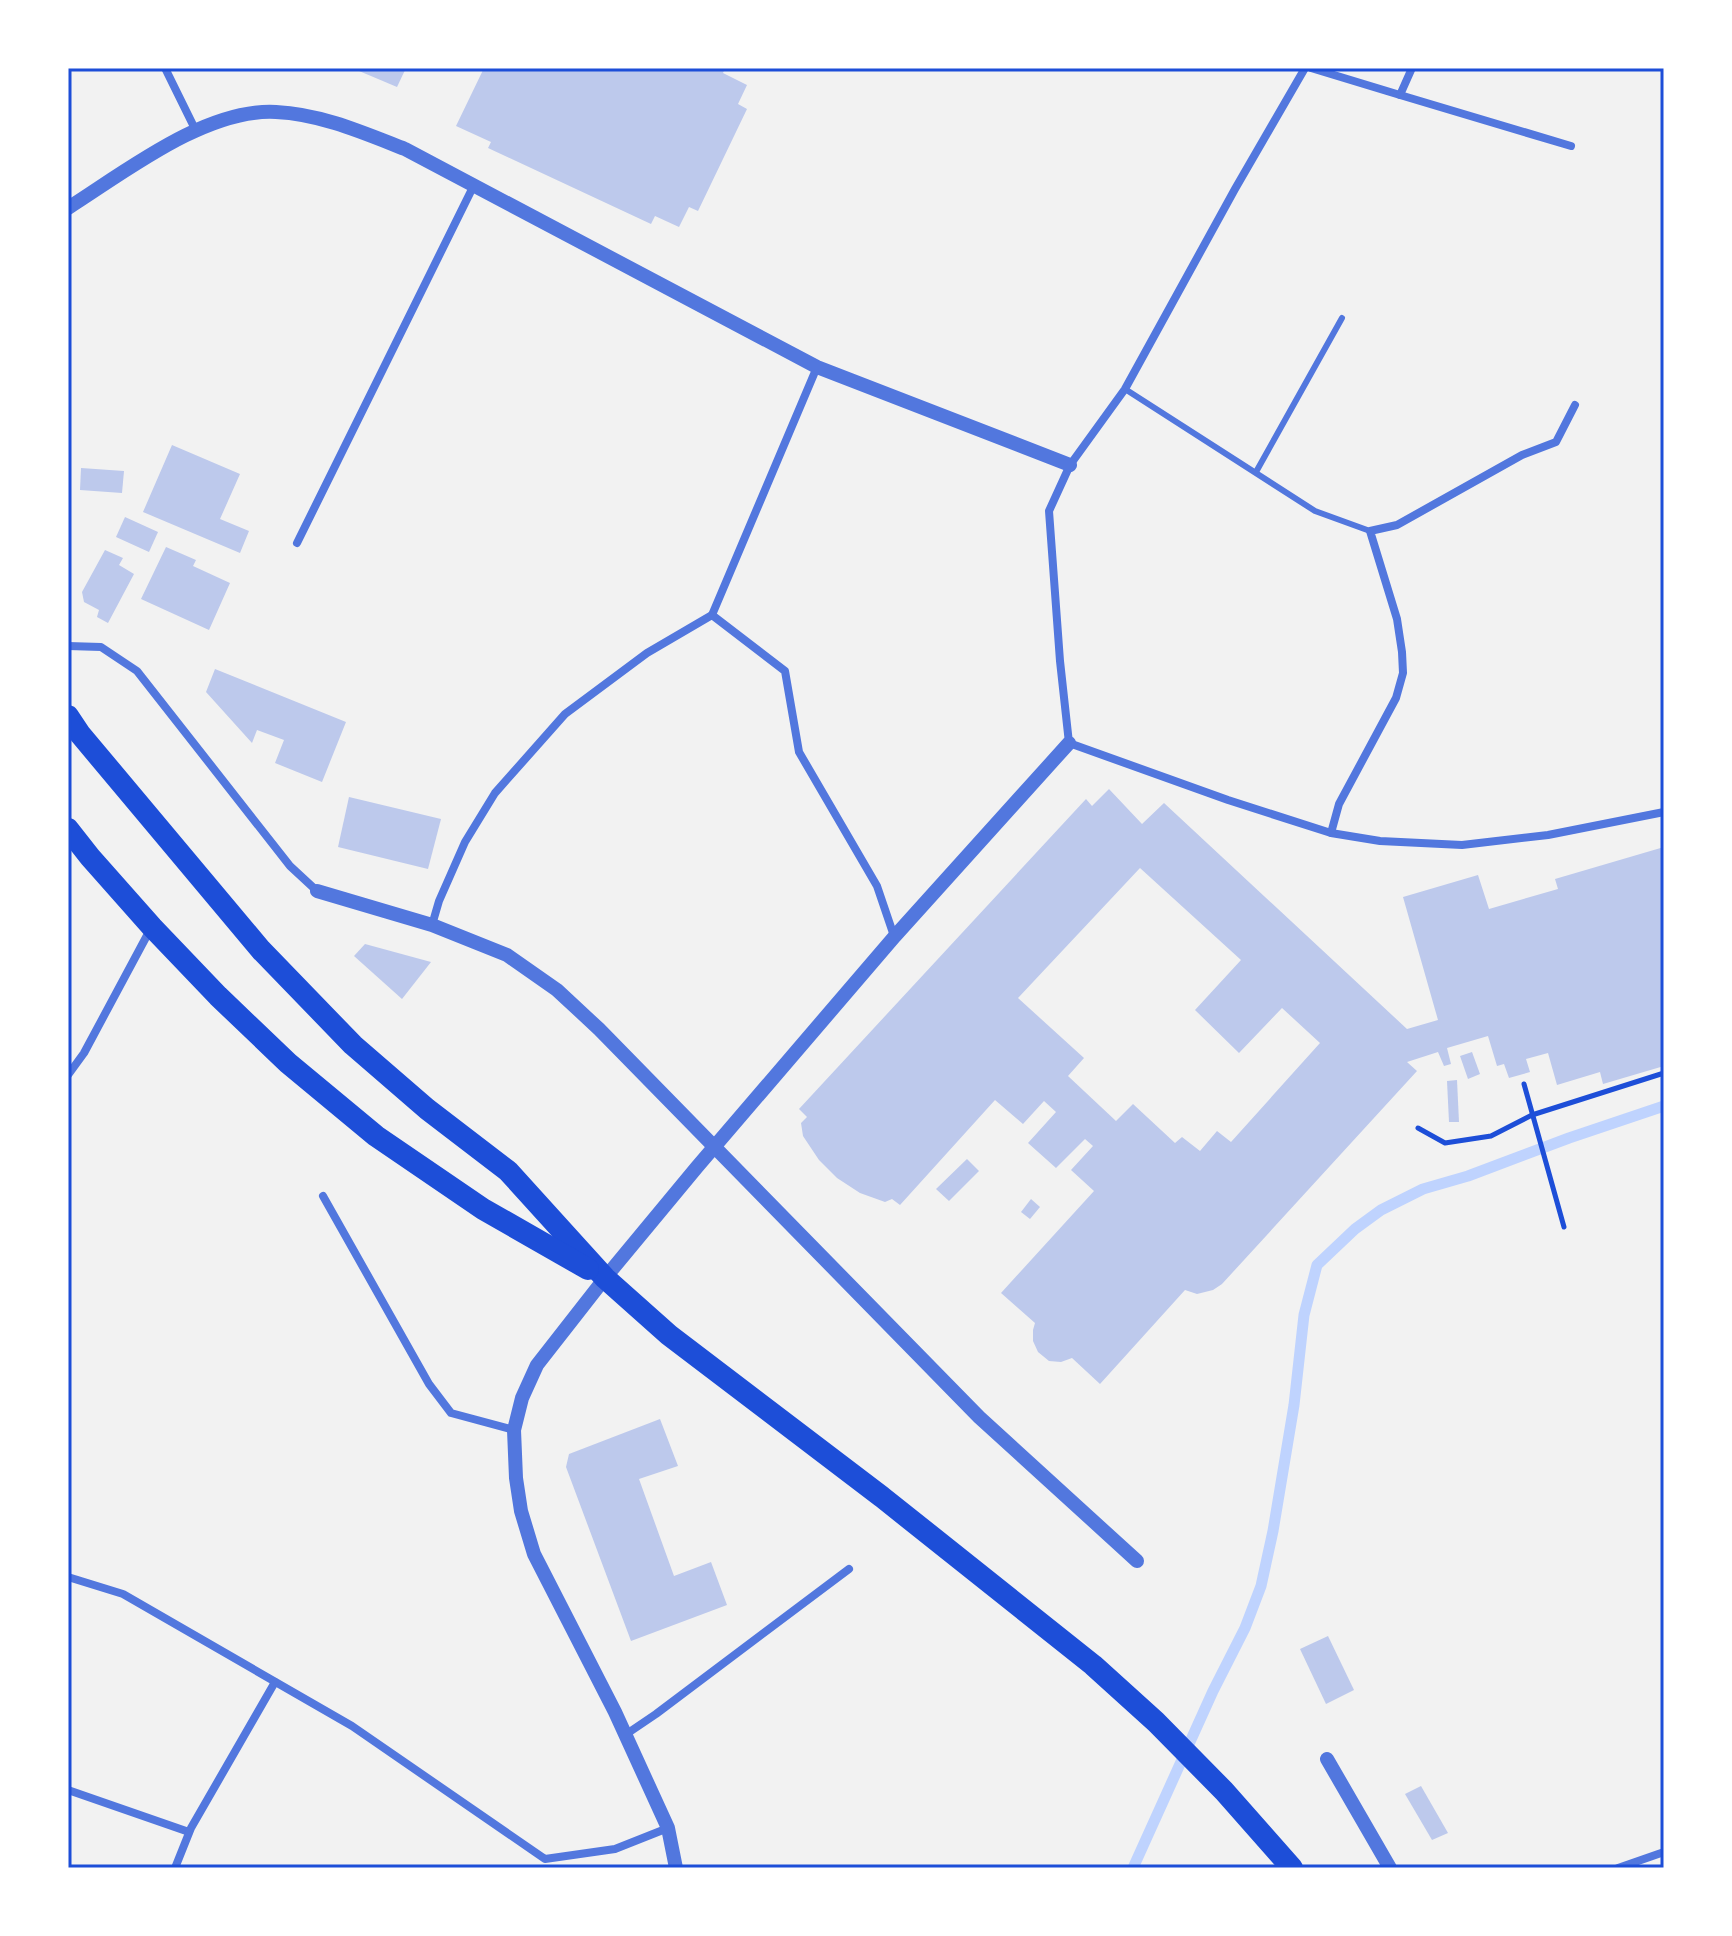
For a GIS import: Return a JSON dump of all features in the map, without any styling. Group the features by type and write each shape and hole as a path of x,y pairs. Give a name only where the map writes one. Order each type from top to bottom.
{"highway":[{"path":"68,716 261,950 353,1045 427,1109 508,1171 605,1278 686,1349 882,1497 1093,1665 1156,1722 1224,1791 1292,1868"},
{"path":"68,829 152,927 288,1063 376,1136 483,1209 605,1278"}],"street":[{"path":"165,68 196,131"},
{"path":"676,1868 668,1828 534,1554 521,1511 516,1478 514,1430 522,1398 537,1365 715,1146 895,936 1069,743 1049,511 1070,465 1125,389 1305,68"},
{"path":"1311,68 1571,146"},
{"path":"1400,95 1412,68"},
{"path":"68,208 171,143 237,115 274,111 343,125 405,149 474,184 817,367 1070,465"},
{"path":"297,543 474,184"},
{"path":"432,925 465,842 495,793 565,714 647,653 712,615 817,367"},
{"path":"1331,833 1339,804 1396,698 1403,673 1397,619 1370,531 1397,525 1522,455 1556,442 1575,405"},
{"path":"712,615 785,671 799,752 877,886 895,936"},
{"path":"68,646 101,647 137,671 290,866 317,891 432,925 507,955 557,990 715,1146 979,1417 1137,1561"},
{"path":"1069,743 1331,833 1380,841 1462,845 1548,835 1664,812"},
{"path":"68,1075 84,1053 152,927"},
{"path":"323,1196 429,1384 451,1413 514,1430"},
{"path":"625,1735 849,1569"},
{"path":"68,1577 123,1594 352,1726 545,1859 615,1849 668,1828"},
{"path":"175,1868 189,1832 275,1682"},
{"path":"1327,1759 1390,1868"},
{"path":"68,1790 189,1832"},
{"path":"1618,1868 1664,1852"}],"lane":[{"path":"1256,472 1342,318"},
{"path":"1125,389 1315,511 1370,531"}],"path":[{"path":"1418,1128 1445,1143 1491,1136 1532,1115 1664,1073"},
{"path":"1524,1084 1564,1227"}],"building":[{"path":"352,68 406,68 397,87"},
{"path":"484,68 725,68 723,73 747,85 738,104 747,109 698,211 689,207 679,227 655,216 651,224 488,148 491,142 456,126"},
{"path":"172,445 240,474 220,519 249,531 240,553 143,512"},
{"path":"81,468 124,471 122,493 80,490"},
{"path":"125,517 158,532 149,552 116,537"},
{"path":"166,547 196,560 193,566 230,583 209,630 141,599"},
{"path":"105,550 123,558 119,565 134,574 108,623 97,617 99,610 84,602 82,592"},
{"path":"215,669 346,722 322,782 275,763 284,740 257,730 252,743 206,692"},
{"path":"1109,789 1142,824 1164,803 1407,1029 1438,1020 1403,897 1478,875 1489,909 1558,889 1555,879 1664,847 1664,1066 1603,1084 1600,1072 1557,1085 1548,1053 1526,1059 1530,1072 1509,1078 1504,1064 1497,1066 1488,1036 1447,1048 1451,1064 1444,1066 1438,1052 1407,1062 1417,1071 1222,1284 1197,1294 1185,1290 1100,1384 1072,1358 1061,1362 1049,1361 1038,1352 1033,1341 1035,1323 1001,1293 1094,1191 1071,1170 1093,1146 1085,1139 1056,1168 1028,1143 1056,1112 1044,1101 1023,1124 995,1100 900,1205 892,1199 885,1202 860,1193 837,1178 819,1160 803,1136 801,1123 807,1117 799,1109 1086,799 1092,806","holes":["1140,868 1241,960 1195,1010 1239,1053 1282,1008 1320,1043 1231,1142 1217,1131 1200,1151 1182,1137 1175,1143 1133,1104 1116,1121 1068,1076 1084,1058 1018,998"]},
{"path":"349,797 441,819 428,869 338,847"},
{"path":"365,944 431,962 402,999 354,956"},
{"path":"1472,1052 1480,1074 1468,1079 1460,1056"},
{"path":"1457,1080 1459,1122 1449,1122 1447,1081"},
{"path":"967,1159 979,1171 949,1201 936,1189"},
{"path":"1031,1199 1040,1207 1030,1219 1021,1212"},
{"path":"660,1419 678,1466 639,1479 674,1576 711,1562 727,1605 631,1641 566,1467 569,1454"},
{"path":"1328,1636 1354,1690 1326,1704 1300,1649"},
{"path":"1421,1786 1448,1833 1432,1840 1405,1794"}],"waterway":[{"path":"1133,1868 1245,1628 1261,1586 1294,1405 1304,1315 1317,1265 1355,1229 1381,1210 1423,1189 1664,1106"}]}
